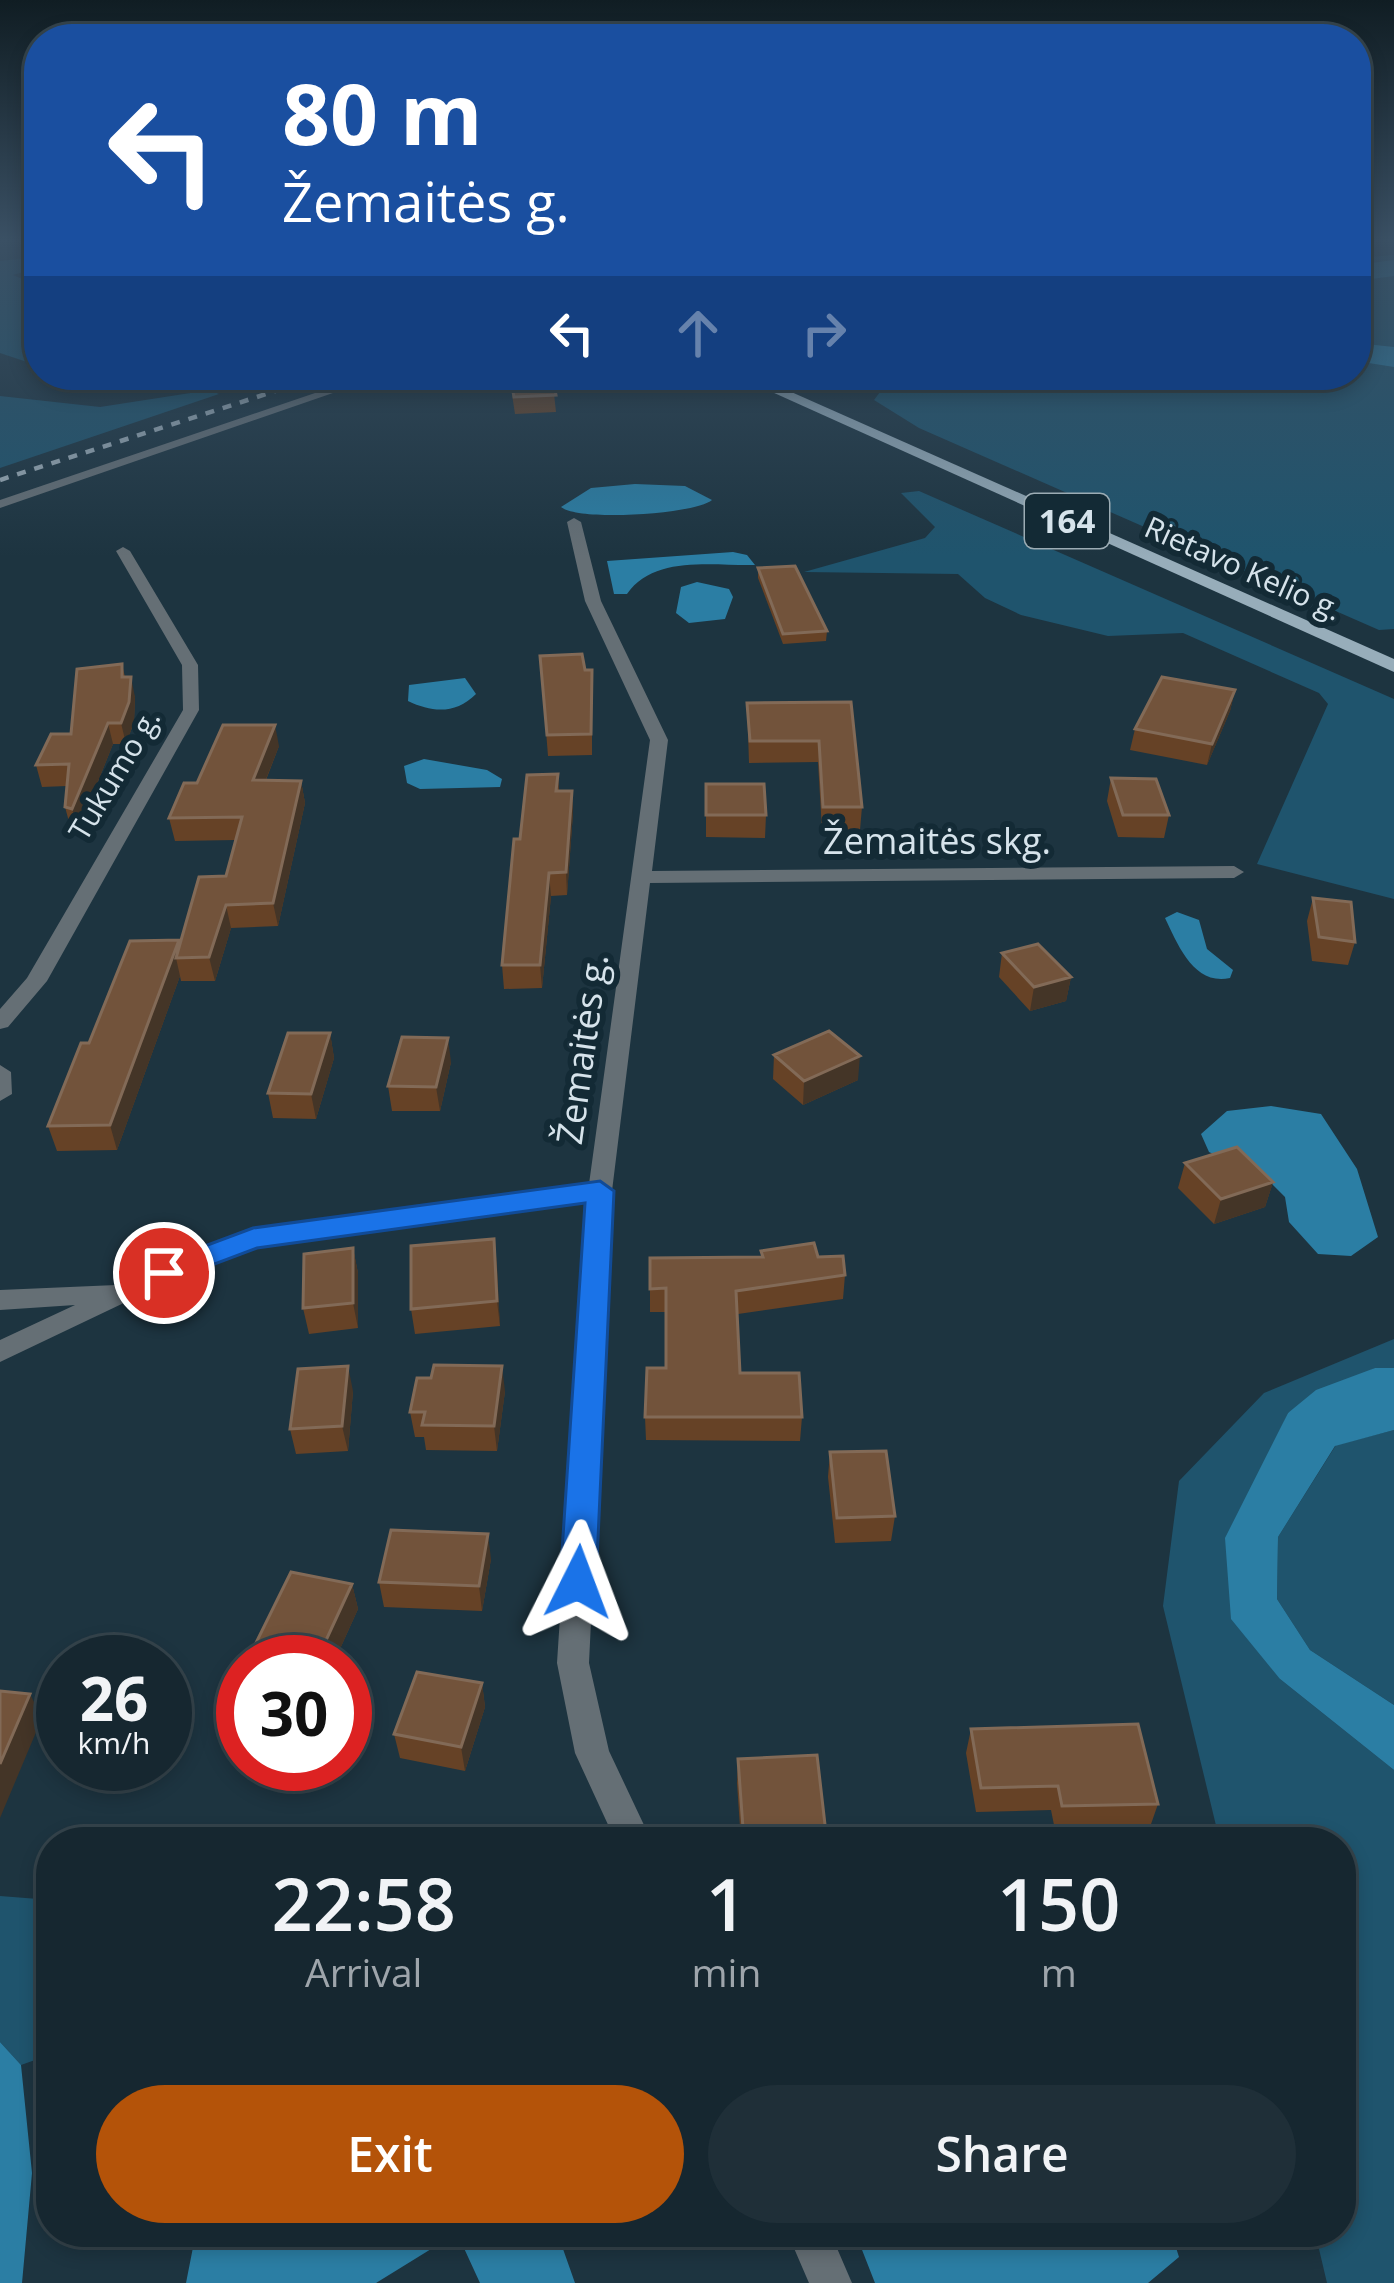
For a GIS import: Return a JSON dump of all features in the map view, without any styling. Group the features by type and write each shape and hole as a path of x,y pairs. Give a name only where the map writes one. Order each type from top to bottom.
{"main road":[{"name":"Rietavo Kelio g.","path":"775,390 1394,666"}],"street":[{"path":"0,505 332,390"},
{"name":"Žemaitės g.","path":"0,1352 124,1291 253,1238 600,1191 659,740 593,601 574,522"},
{"name":"Tukumo g.","path":"1,1016 36,981 191,710 190,665 123,551"},
{"name":"Žemaitės skg.","path":"641,877 1234,872"},
{"path":"0,1072 0,1094"},
{"path":"600,1191 573,1663 592,1753 627,1827"},
{"path":"0,1300 124,1291"},
{"path":"815,2247 831,2283"}],"shaded area":[{"path":"0,344 24,344 24,361 0,353"},
{"path":"1371,344 1394,344 1394,629 1379,630 919,428 874,400 882,390 1371,390"},
{"path":"210,390 219,394 0,468 0,396 100,407"},
{"path":"685,486 712,500 684,509 637,514 590,514 561,507 591,488"},
{"path":"919,491 1394,699 1394,899 1257,864 1328,704 1319,693 1183,633 1108,636 1021,615 985,598 958,574 804,572 925,538 935,527 901,493"},
{"path":"747,555 755,565 668,568 652,573 627,594 614,594 607,561"},
{"path":"697,582 729,589 733,597 725,619 689,623 676,613 681,587"},
{"path":"465,678 476,694 460,705 435,709 408,701 409,685"},
{"path":"424,759 487,770 502,779 500,787 420,789 407,783 404,766"},
{"path":"1177,912 1199,920 1207,949 1233,970 1230,978 1206,976 1189,961 1165,918"},
{"path":"1271,1106 1321,1114 1357,1169 1378,1237 1351,1256 1318,1254 1289,1222 1285,1197 1268,1180 1209,1152 1201,1134 1227,1111"},
{"path":"1394,1339 1394,1368 1375,1368 1288,1413 1260,1475 1280,1679 1394,1770 1394,2283 1327,2283 1319,2247 1356,2247 1356,1827 1216,1827 1163,1606 1179,1481 1264,1393"},
{"path":"1375,1368 1394,1368 1394,1430 1335,1446 1278,1537 1277,1599 1310,1650 1394,1705 1394,1770 1280,1679 1231,1619 1225,1538 1288,1413 1316,1390"},
{"path":"1394,1430 1394,1705 1310,1650 1277,1599 1278,1537 1336,1445"},
{"path":"0,1896 36,1899 36,2060 21,2065 0,2042"},
{"path":"0,2042 21,2065 32,2173 22,2283 0,2283"},
{"path":"193,2247 434,2247 376,2283 186,2283"},
{"path":"463,2247 562,2247 575,2283 480,2283"},
{"path":"861,2247 1176,2247 1179,2257 1148,2283 875,2283"}],"building":[{"path":"513,390 555,390 556,395 514,397"},
{"path":"795,566 827,631 783,634 758,568"},
{"path":"582,654 585,670 592,670 591,734 547,735 540,656"},
{"path":"122,664 122,677 131,677 121,723 108,723 72,809 65,807 69,764 36,765 51,734 71,734 77,669"},
{"path":"1162,677 1235,690 1212,744 1135,729"},
{"path":"851,702 862,807 823,807 819,741 750,741 747,703"},
{"path":"223,725 275,725 253,780 301,781 273,903 226,905 209,957 176,958 199,877 226,876 242,817 169,818 184,783 197,783"},
{"path":"558,774 556,791 572,791 566,872 549,873 540,965 502,965 514,839 520,839 527,775"},
{"path":"1111,778 1156,779 1169,815 1123,815"},
{"path":"706,784 764,784 766,815 706,815"},
{"path":"1313,898 1351,902 1355,942 1319,937"},
{"path":"179,940 110,1125 48,1126 81,1043 89,1043 130,941"},
{"path":"1038,944 1071,977 1034,987 1002,953"},
{"path":"829,1031 860,1056 804,1081 774,1055"},
{"path":"288,1033 330,1033 311,1094 268,1093"},
{"path":"402,1037 448,1038 436,1087 388,1086"},
{"path":"1237,1147 1273,1182 1221,1199 1185,1163"},
{"path":"494,1239 497,1301 411,1309 411,1246"},
{"path":"814,1243 818,1257 843,1256 845,1275 736,1291 740,1373 799,1373 802,1417 645,1417 647,1368 666,1368 666,1288 650,1289 650,1258 763,1257 761,1251"},
{"path":"353,1248 353,1303 303,1308 304,1254"},
{"path":"434,1365 502,1366 494,1426 422,1425 425,1412 410,1412 417,1378 431,1378"},
{"path":"348,1366 342,1426 290,1429 298,1369"},
{"path":"886,1451 895,1516 837,1518 830,1452"},
{"path":"391,1530 488,1534 479,1586 379,1582"},
{"path":"291,1572 352,1584 328,1635 260,1635"},
{"path":"417,1672 482,1683 461,1747 394,1734"},
{"path":"0,1691 30,1694 0,1764"},
{"path":"1138,1724 1158,1804 1062,1806 1058,1786 981,1788 971,1729"},
{"path":"817,1755 825,1827 743,1827 738,1759"}],"waterway":[{"path":"1371,354 1394,357"}],"railway":[{"path":"0,480 279,390"}],"route":[{"path":"164,1273 253,1238 600,1191 578,1582"}]}
